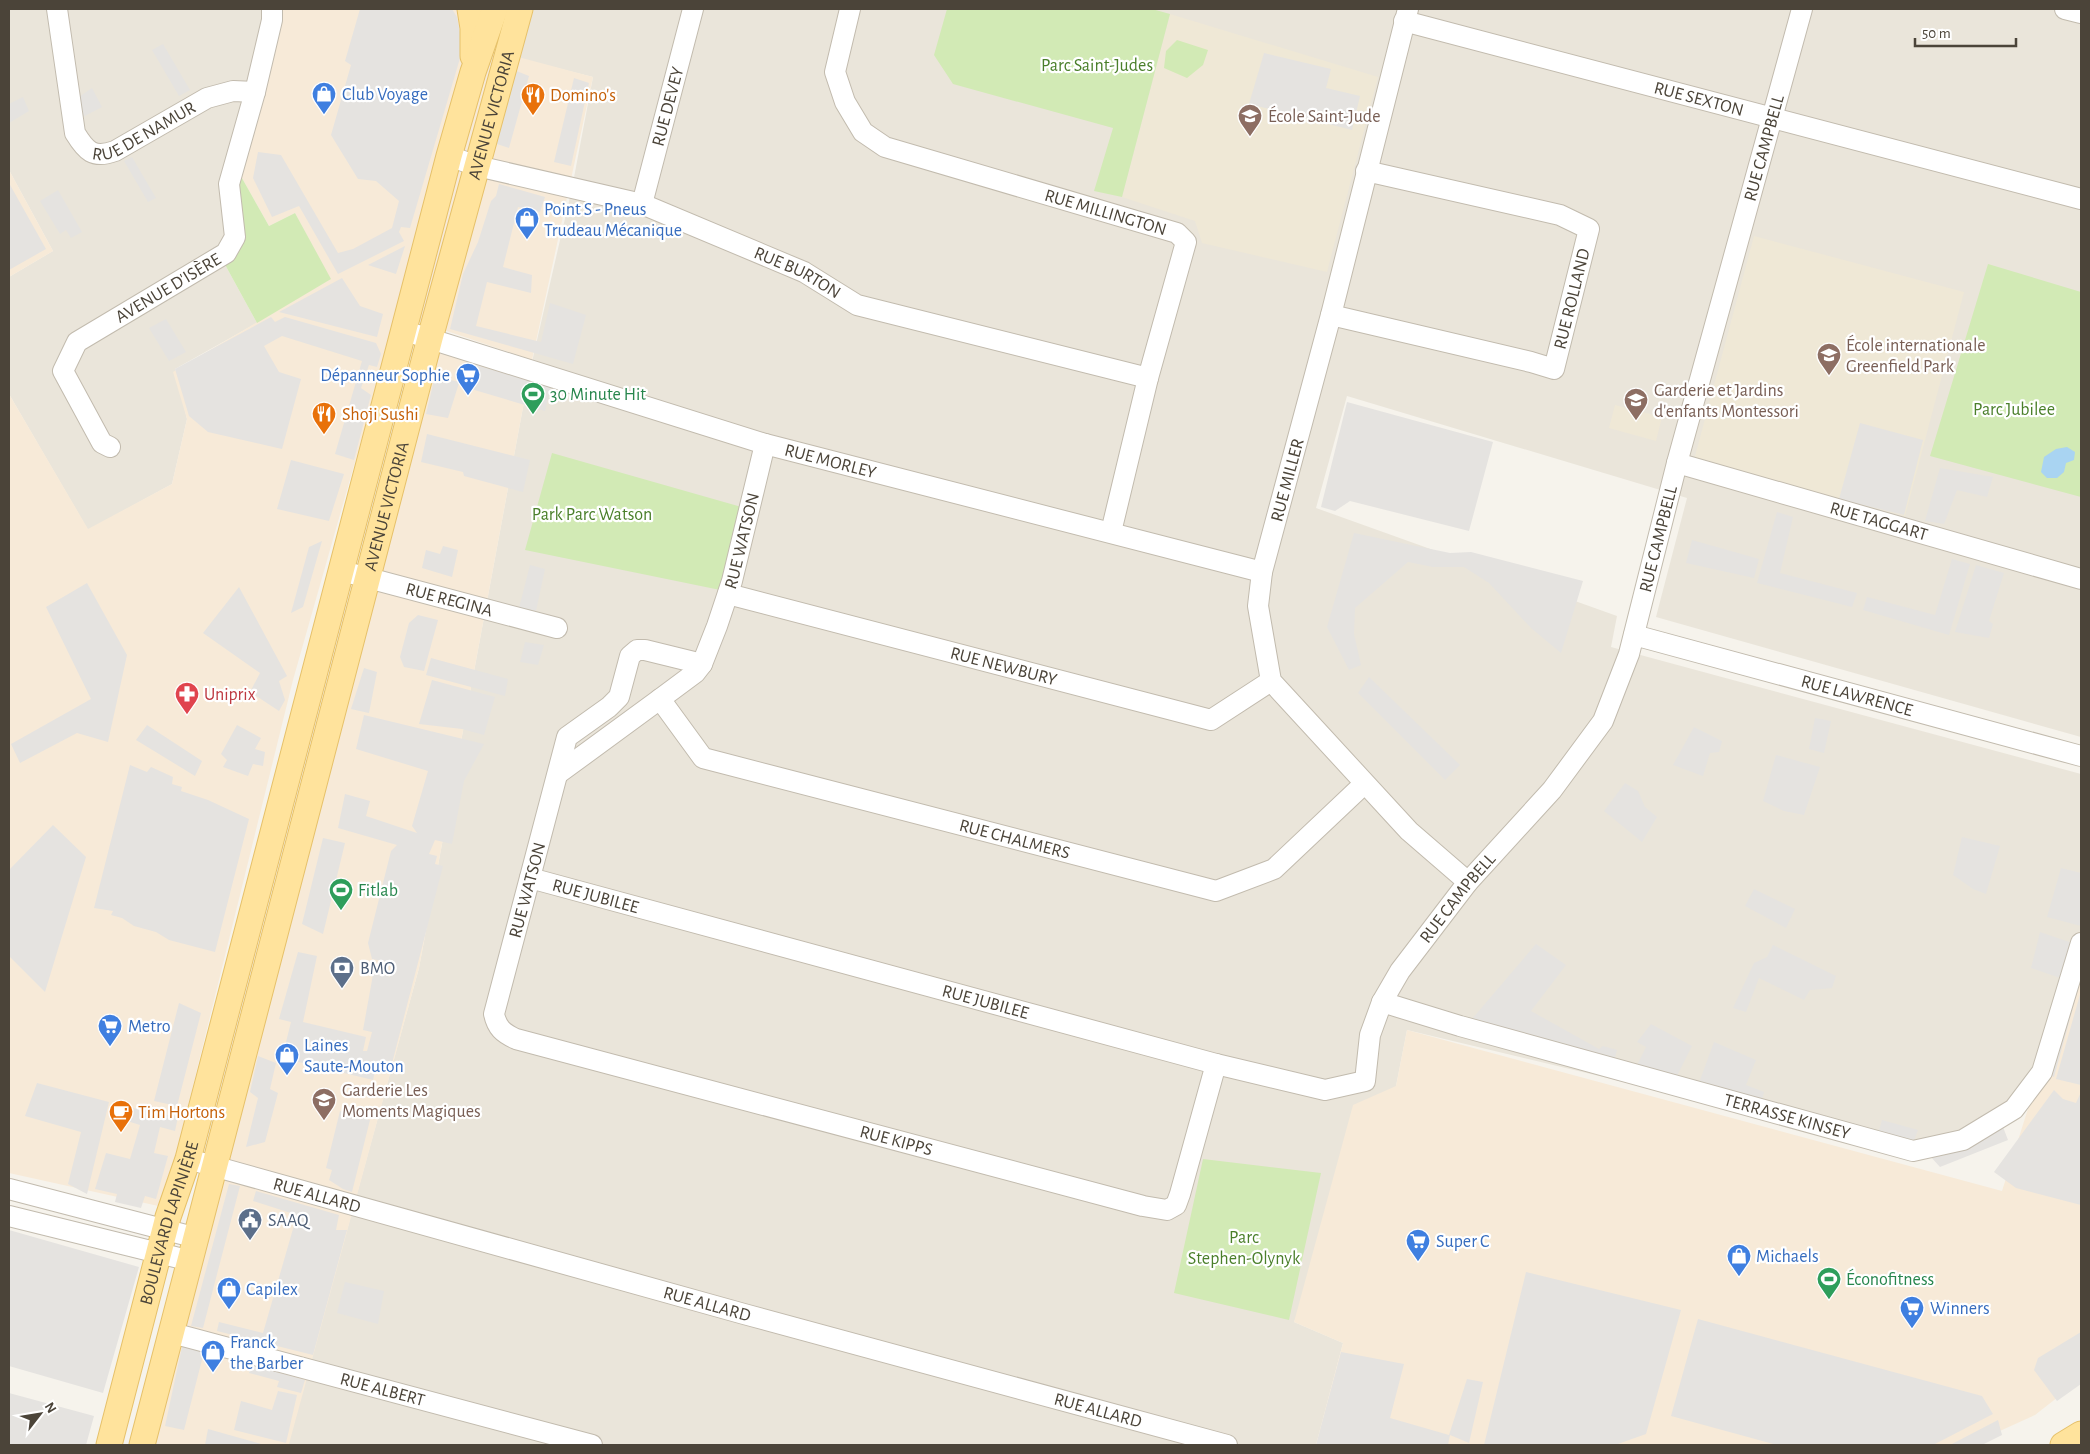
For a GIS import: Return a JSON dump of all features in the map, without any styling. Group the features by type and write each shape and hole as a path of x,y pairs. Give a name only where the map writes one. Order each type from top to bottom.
{"main road":[{"path":"470,9 473,28 473,72"},
{"name":"AVENUE VICTORIA","path":"282,798 449,156 473,72 495,9"},
{"name":"AVENUE VICTORIA","path":"310,802 430,338 520,9"},
{"name":"BOULEVARD LAPINIÈRE","path":"109,1445 165,1229 188,1159 282,798"},
{"name":"BOULEVARD LAPINIÈRE","path":"142,1445 310,802"},
{"path":"2062,1445 2081,1434"}],"street":[{"name":"RUE DE NAMUR","path":"57,9 75,133 83,146 94,154 105,155 114,151 207,98 233,91 255,92"},
{"name":"AVENUE D'ISÈRE","path":"110,447 102,443 63,371 77,342 226,253 235,237 228,184 255,92 272,20 272,9"},
{"name":"RUE DEVEY","path":"642,204 693,9"},
{"name":"RUE MILLINGTON","path":"850,9 835,72 845,102 863,132 885,147 1177,233 1186,242 1148,378 1111,532"},
{"name":"RUE CAMPBELL","path":"1382,1002 1400,971 1468,882 1552,790 1603,720 1629,654 1677,463 1802,9"},
{"path":"2066,9 2081,12"},
{"name":"RUE SEXTON","path":"1406,15 1772,118 2081,198"},
{"name":"RUE MILLER","path":"1271,681 1258,606 1262,572 1331,315 1406,15"},
{"name":"RUE BURTON","path":"449,156 477,166 642,204 804,272 857,305 1148,378"},
{"name":"RUE ROLLAND","path":"1331,315 1554,369 1584,255 1589,229 1560,215 1366,171"},
{"name":"RUE MORLEY","path":"405,331 765,444 1262,572"},
{"name":"RUE WATSON","path":"558,772 695,673 702,664 728,594 765,444"},
{"name":"RUE TAGGART","path":"1677,463 2081,578"},
{"name":"RUE REGINA","path":"342,570 557,628"},
{"name":"RUE NEWBURY","path":"728,594 1211,720 1271,681"},
{"name":"RUE LAWRENCE","path":"1634,635 2081,756"},
{"name":"RUE WATSON","path":"496,1007 567,737 609,707 619,697 630,656 637,650 645,650 702,664"},
{"path":"1271,681 1364,784 1409,830 1468,882"},
{"name":"RUE CHALMERS","path":"660,699 703,758 1216,891 1274,869 1364,784"},
{"name":"RUE JUBILEE","path":"530,878 1216,1064 1325,1090 1365,1081 1370,1034 1382,1002"},
{"name":"TERRASSE KINSEY","path":"1382,1002 1460,1026 1912,1151 1963,1140 2014,1109 2042,1072 2081,943"},
{"name":"RUE KIPPS","path":"496,1007 494,1014 496,1023 503,1033 516,1039 1143,1206 1167,1210 1176,1205 1180,1194 1216,1064"},
{"name":"RUE ALLARD","path":"188,1159 753,1317 1227,1445"},
{"path":"9,1189 165,1229 194,1250"},
{"path":"9,1216 159,1253 194,1250"},
{"name":"RUE ALBERT","path":"172,1333 592,1445"}],"shaded area":[{"path":"9,9 281,9 223,261 257,323 175,369 187,419 172,484 88,530 9,394 9,277 53,251 9,170"},
{"path":"281,9 463,9 466,43 593,77 532,360 397,314 293,680 163,1207 9,1173 9,394 88,529 172,484 187,419 173,372 330,279 295,213 269,226 238,171"},
{"path":"360,9 452,9 457,17 463,48 410,228 401,227 399,232 404,241 338,274 299,206 272,217 253,178 258,152 281,155 338,253 353,249 392,228 399,201 376,181 358,179 331,135 351,65 345,61"},
{"path":"524,9 2081,9 2081,737 1656,617 1687,498 1347,396 1316,508 1617,616 1611,647 2081,774 2081,941 2037,1079 2005,1115 1913,1151 1407,1030 1396,1086 1294,1322 1343,1343 1316,1445 288,1445 419,968 529,375 572,188 593,77 513,57"},
{"name":"École Saint-Jude","path":"1170,14 1378,77 1327,272 1202,243 1195,221 1122,197"},
{"path":"163,44 190,90 179,96 152,50"},
{"path":"1264,53 1331,69 1326,88 1360,96 1352,130 1249,104"},
{"path":"514,70 529,76 509,148 494,143"},
{"path":"574,78 589,83 571,166 554,162"},
{"path":"92,88 102,107 81,118 79,97"},
{"path":"23,97 29,111 9,123 9,104"},
{"path":"132,157 156,198 148,202 124,161"},
{"path":"9,170 53,251 9,277"},
{"path":"9,183 46,249 9,270"},
{"path":"499,184 545,197 540,212 518,207 503,267 532,275 531,293 487,282 476,326 541,342 550,303 586,315 573,364 450,329 463,274 478,242 491,201 496,196"},
{"path":"58,190 82,232 71,238 66,230 60,234 40,201"},
{"name":"École internationale Greenfield Park","path":"1754,236 1964,292 1905,516 1694,460"},
{"path":"405,246 396,274 368,265"},
{"path":"342,278 360,306 383,314 377,337 279,312"},
{"path":"271,317 275,322 285,317 376,343 381,354 377,367 369,365 361,388 371,395 354,460 335,454 362,361 282,336 264,346 279,372 301,379 282,449 208,432 189,416 175,369"},
{"path":"166,319 186,352 169,361 149,328"},
{"path":"436,346 529,375 419,968 289,1444 292,1445 151,1445"},
{"path":"466,362 551,387 545,411 461,386 459,383 448,418 426,414 435,376 459,382"},
{"path":"1347,402 1493,442 1469,531 1350,501 1335,511 1321,507"},
{"name":"Garderie et Jardins d'enfants Montessori","path":"1615,405 1662,417 1656,441 1609,428"},
{"path":"1860,423 1923,440 1904,515 1839,499"},
{"path":"427,434 530,460 523,492 464,476 463,472 421,462"},
{"path":"291,460 344,474 329,521 277,509"},
{"path":"1940,468 1993,477 1987,497 1957,490 1944,524 1925,521"},
{"path":"1777,512 1793,517 1780,573 1857,593 1852,607 1757,583"},
{"path":"1354,533 1450,553 1471,552 1583,581 1561,653 1531,628 1489,583 1464,567 1433,567 1408,562 1355,608 1354,634 1361,665 1349,670 1327,627"},
{"path":"1692,540 1759,559 1754,578 1686,563"},
{"path":"322,541 303,607 291,613 309,547"},
{"path":"443,546 458,550 452,577 422,568 426,550 440,554"},
{"path":"1952,559 1970,564 1949,635 1863,610 1867,597 1935,615"},
{"path":"530,565 545,569 536,611 519,608"},
{"path":"1976,565 2004,573 1989,621 1993,624 1989,638 1955,632"},
{"path":"87,583 127,655 108,742 77,733 20,763 11,744 91,699 46,607"},
{"path":"239,587 287,676 279,681 285,700 279,711 250,692 260,673 203,633"},
{"path":"418,615 438,620 424,671 404,667 400,657 409,623"},
{"path":"525,642 544,645 538,665 520,662"},
{"path":"431,658 508,679 505,696 426,675"},
{"path":"364,668 377,672 369,713 351,709"},
{"path":"1369,677 1460,765 1445,780 1358,693"},
{"path":"432,680 495,697 484,735 462,729 419,724"},
{"path":"364,715 484,744 464,781 452,844 435,840 429,854 437,856 435,864 443,866 390,1071 376,1067 373,1080 282,1058 291,1022 279,1019 298,952 317,956 303,1022 366,1037 363,1051 367,1051 372,1032 363,1030 374,969 390,977 394,963 372,959 368,943 391,851 397,845 338,828 345,794 370,801 366,816 417,833 412,826 428,771 356,749"},
{"path":"1815,718 1831,721 1824,753 1809,749"},
{"path":"147,725 202,761 195,776 136,740"},
{"path":"237,725 261,738 255,749 265,752 263,766 253,764 248,776 223,767 227,760 221,754"},
{"path":"1694,727 1722,741 1719,752 1710,753 1703,776 1673,765"},
{"path":"1776,755 1820,767 1804,815 1784,811 1763,801"},
{"path":"130,765 147,772 151,767 173,777 172,784 182,787 181,791 208,800 249,819 215,952 169,940 156,932 134,926 122,918 111,915 113,911 94,908"},
{"path":"1625,783 1638,791 1645,807 1657,817 1642,842 1604,811"},
{"path":"53,825 86,857 45,992 9,956 9,870"},
{"path":"1962,837 2000,846 1986,894 1973,889 1953,875"},
{"path":"323,838 345,843 323,934 302,924"},
{"path":"2061,868 2081,873 2081,926 2047,917"},
{"path":"1754,889 1795,909 1786,928 1745,906"},
{"path":"2040,932 2081,946 2081,979 2054,1077 2037,1069 2066,980 2031,968"},
{"path":"2081,941 2081,1379 2035,1415 1969,1445 1316,1445 1343,1343 1294,1322 1353,1105 1396,1086 1407,1030 2002,1191"},
{"path":"1536,944 1566,965 1531,1011 1599,1049 1603,1046 1617,1050 1613,1065 1472,1019"},
{"path":"1773,945 1836,976 1832,988 1810,990 1804,1000 1759,978 1746,1012 1733,1008 1754,963 1767,957"},
{"path":"2081,991 2081,1085 2056,1079"},
{"path":"179,1003 201,1013 177,1106 154,1101"},
{"path":"1651,1024 1692,1046 1676,1078 1637,1065 1646,1047 1637,1042"},
{"path":"1714,1042 1756,1060 1746,1085 1764,1092 1761,1103 1697,1088"},
{"path":"258,1056 276,1063 270,1089 278,1093 265,1142 246,1147 258,1098 250,1092"},
{"path":"37,1083 109,1102 87,1194 68,1184 81,1132 25,1116"},
{"path":"2054,1090 2063,1099 2076,1103 2081,1092 2081,1205 2016,1188 1994,1172"},
{"path":"122,1106 178,1117 175,1131 160,1127 154,1153 168,1156 156,1199 145,1196 141,1208 115,1202 117,1194 95,1189 106,1153 130,1159 140,1125 121,1119"},
{"path":"340,1111 370,1120 352,1192 343,1189 329,1180 332,1170 326,1168"},
{"path":"1882,1120 1918,1130 1913,1143 1878,1134"},
{"path":"2003,1127 2008,1140 1940,1167 1930,1156"},
{"path":"229,1184 240,1186 203,1328 191,1326"},
{"path":"256,1191 339,1215 336,1230 347,1230 313,1355 217,1331 219,1322 263,1333 297,1215 253,1201"},
{"path":"9,1230 139,1267 103,1393 9,1366"},
{"path":"1526,1272 1681,1310 1646,1434 1615,1445 1484,1445"},
{"path":"345,1282 384,1291 378,1324 337,1313"},
{"path":"1698,1319 1982,1396 1993,1414 1933,1445 1777,1445 1671,1416"},
{"path":"2081,1332 2081,1384 2057,1401 2034,1370 2038,1358"},
{"path":"183,1342 205,1348 184,1430 165,1426"},
{"path":"1341,1352 1404,1364 1390,1418 1449,1435 1467,1379 1483,1382 1469,1443 1450,1435 1448,1445 1316,1445"},
{"path":"252,1365 305,1380 301,1393 277,1387 279,1381 249,1373"},
{"path":"278,1391 297,1395 286,1443 234,1430 241,1401 272,1410"},
{"path":"9,1393 94,1416 86,1445 9,1445"},
{"path":"1998,1420 2002,1435 1982,1445 1950,1445"},
{"path":"208,1429 265,1445 205,1445"}],"green space":[{"name":"Parc Saint-Judes","path":"947,9 1152,9 1170,14 1122,197 1094,191 1113,128 953,84 934,55"},
{"path":"1177,40 1208,50 1203,65 1187,78 1164,68 1166,51"},
{"path":"238,171 269,226 295,213 331,279 257,323 223,261"},
{"name":"Parc Jubilee","path":"1988,264 2081,292 2081,497 1930,456"},
{"name":"Park Parc Watson","path":"552,453 752,510 730,592 525,550"},
{"name":"Parc Stephen-Olynyk","path":"1203,1159 1321,1173 1289,1320 1174,1293"}],"water":[{"path":"2067,447 2075,452 2074,460 2066,463 2064,472 2057,478 2047,478 2041,472 2044,457 2056,449"}],"place":[{"name":"Club Voyage","path":"324,115"},
{"name":"Domino's","path":"533,116"},
{"name":"École Saint-Jude","path":"1250,137"},
{"name":"Point S - Pneus Trudeau Mécanique","path":"527,240"},
{"name":"École internationale Greenfield Park","path":"1829,376"},
{"name":"Dépanneur Sophie","path":"468,396"},
{"name":"30 Minute Hit","path":"533,415"},
{"name":"Garderie et Jardins d'enfants Montessori","path":"1636,421"},
{"name":"Shoji Sushi","path":"324,435"},
{"name":"Uniprix","path":"187,715"},
{"name":"Fitlab","path":"341,911"},
{"name":"BMO","path":"342,989"},
{"name":"Metro","path":"110,1047"},
{"name":"Laines Saute-Mouton","path":"287,1076"},
{"name":"Garderie Les Moments Magiques","path":"324,1121"},
{"name":"Tim Hortons","path":"121,1133"},
{"name":"SAAQ","path":"250,1241"},
{"name":"Super C","path":"1418,1262"},
{"name":"Michaels","path":"1739,1277"},
{"name":"Éconofitness","path":"1829,1300"},
{"name":"Capilex","path":"229,1310"},
{"name":"Winners","path":"1912,1329"},
{"name":"Franck the Barber","path":"213,1373"}]}
